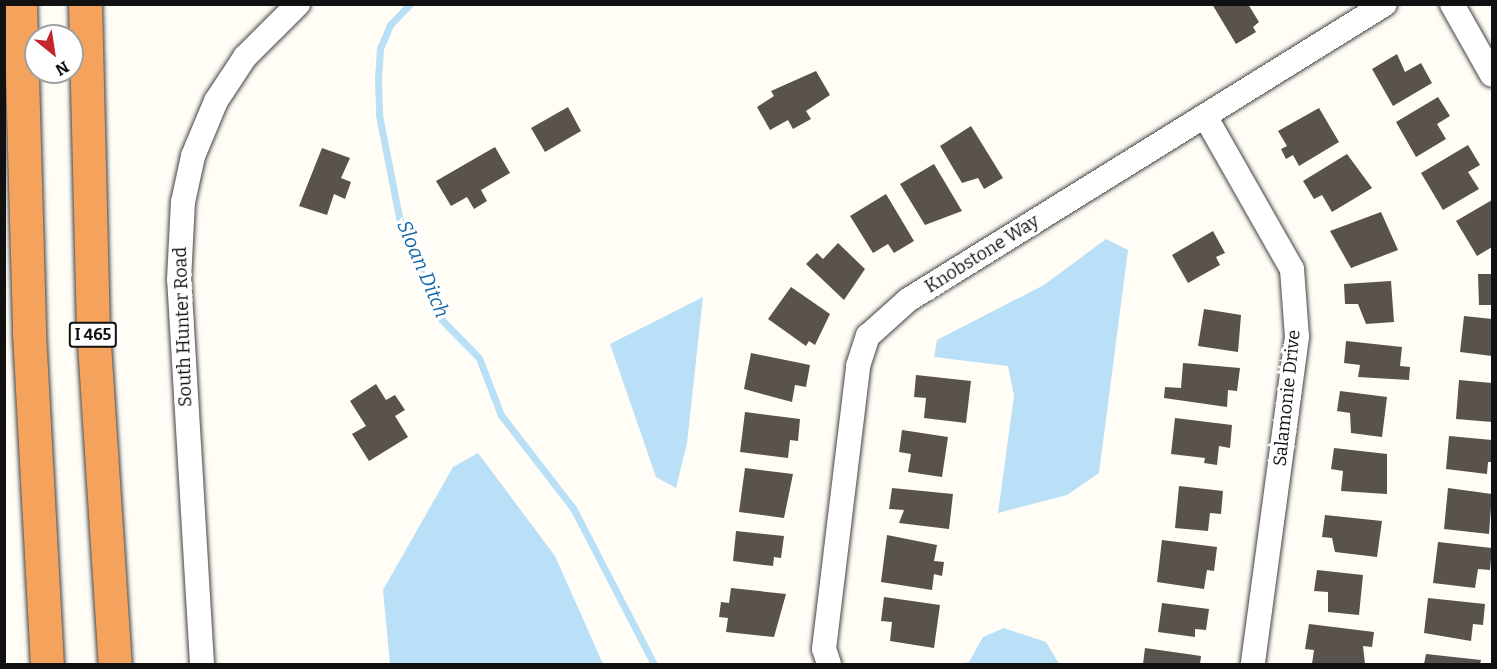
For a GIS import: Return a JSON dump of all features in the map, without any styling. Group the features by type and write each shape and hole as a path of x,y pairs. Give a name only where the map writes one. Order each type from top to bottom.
{"highway":[{"path":"20,4 29,333 47,664"},
{"name":"I 465","path":"85,4 93,328 115,664"}],"street":[{"name":"Knobstone Way","path":"829,664 824,649 858,366 868,336 908,300 1385,4"},
{"path":"1452,4 1492,75"},
{"name":"South Hunter Road","path":"202,664 179,280 183,202 211,109 238,65 290,11"},
{"name":"Salamonie Drive","path":"1205,116 1292,269 1297,337 1253,664"}],"water":[{"path":"1106,239 1128,250 1099,473 1067,495 998,513 1014,396 1008,366 934,357 937,340 1044,285"},
{"path":"703,297 687,443 676,488 656,477 610,344"},
{"path":"478,453 555,556 603,664 390,664 383,590 453,467"},
{"path":"1004,628 1046,642 1059,664 958,664 969,662 983,637"}],"building":[{"path":"1212,4 1248,4 1259,22 1253,27 1256,32 1236,44"},
{"path":"1397,54 1405,72 1421,63 1432,83 1393,106 1372,69"},
{"path":"816,71 830,95 806,111 811,119 793,129 788,120 770,130 757,107 774,96 771,91"},
{"path":"1438,97 1450,116 1437,124 1446,139 1416,157 1396,122"},
{"path":"568,107 581,131 545,152 531,128"},
{"path":"1319,108 1339,142 1299,166 1293,155 1286,159 1281,149 1287,146 1278,131"},
{"path":"971,126 1003,178 984,189 978,178 962,183 940,146"},
{"path":"1468,145 1480,165 1468,172 1479,189 1443,210 1421,173"},
{"path":"495,147 510,173 481,190 487,201 474,209 467,197 451,206 436,181"},
{"path":"322,148 350,158 341,178 351,182 345,199 334,194 327,215 299,206"},
{"path":"1347,154 1372,188 1332,212 1322,195 1314,199 1303,181"},
{"path":"934,164 962,211 925,225 900,184"},
{"path":"886,194 914,241 894,253 888,244 873,253 850,216"},
{"path":"1492,200 1492,247 1477,256 1456,221"},
{"path":"1381,212 1398,250 1351,268 1330,231"},
{"path":"1213,231 1225,253 1216,257 1220,265 1188,283 1172,255"},
{"path":"838,243 865,269 844,300 806,264 817,253 823,259"},
{"path":"1478,274 1492,274 1492,305 1479,305"},
{"path":"1391,281 1394,322 1366,324 1358,304 1345,304 1344,284"},
{"path":"791,287 830,314 815,345 809,341 806,346 768,319"},
{"path":"1204,309 1241,315 1238,352 1198,346"},
{"path":"1464,316 1492,319 1492,356 1460,352"},
{"path":"1346,341 1402,347 1400,366 1410,367 1409,380 1358,377 1360,365 1344,363"},
{"path":"751,353 810,365 806,387 795,385 792,402 744,389"},
{"path":"1183,363 1240,368 1237,391 1228,390 1227,407 1164,398 1165,387 1181,388"},
{"path":"916,375 971,381 966,423 924,418 926,398 914,397"},
{"path":"1459,380 1492,383 1492,422 1456,419"},
{"path":"376,384 386,400 395,395 405,410 395,416 408,437 369,461 352,434 366,426 350,401"},
{"path":"1340,391 1387,397 1382,437 1351,433 1350,413 1337,411"},
{"path":"745,412 800,419 798,441 790,440 788,458 740,452"},
{"path":"1175,418 1232,425 1230,448 1219,446 1217,465 1204,463 1205,458 1171,454"},
{"path":"902,430 948,437 942,477 908,472 911,454 899,452"},
{"path":"1449,436 1492,440 1492,462 1488,462 1487,474 1446,469"},
{"path":"1334,448 1387,454 1387,494 1341,491 1343,471 1331,469"},
{"path":"745,468 793,474 784,518 739,512"},
{"path":"1179,486 1223,491 1221,514 1210,513 1208,531 1175,528"},
{"path":"892,488 953,494 949,529 899,523 904,510 889,509"},
{"path":"1448,488 1492,494 1489,534 1444,529"},
{"path":"1325,515 1382,521 1377,557 1335,552 1332,538 1322,537"},
{"path":"736,531 784,536 781,558 774,557 773,566 733,561"},
{"path":"887,535 937,545 934,561 944,562 942,576 934,574 932,590 881,582"},
{"path":"1162,540 1217,547 1214,571 1207,570 1204,589 1157,582"},
{"path":"1438,542 1492,548 1490,570 1478,569 1475,588 1433,583"},
{"path":"1317,570 1363,575 1359,615 1328,612 1328,592 1314,591"},
{"path":"731,588 786,594 774,637 726,632 728,618 719,617 721,602 729,603"},
{"path":"884,597 940,605 934,648 890,641 892,622 881,621"},
{"path":"1428,598 1485,604 1483,625 1473,624 1471,641 1424,633"},
{"path":"1162,603 1209,609 1206,630 1195,629 1195,637 1158,632"},
{"path":"1309,624 1374,632 1372,647 1363,646 1365,664 1312,664 1314,650 1305,649"},
{"path":"1145,648 1201,656 1200,664 1143,664"},
{"path":"1426,654 1481,660 1480,664 1424,664"}],"waterway":[{"name":"Sloan Ditch","path":"410,4 390,25 380,49 378,80 379,115 399,217 439,317 479,358 501,415 573,508 654,664"}]}
